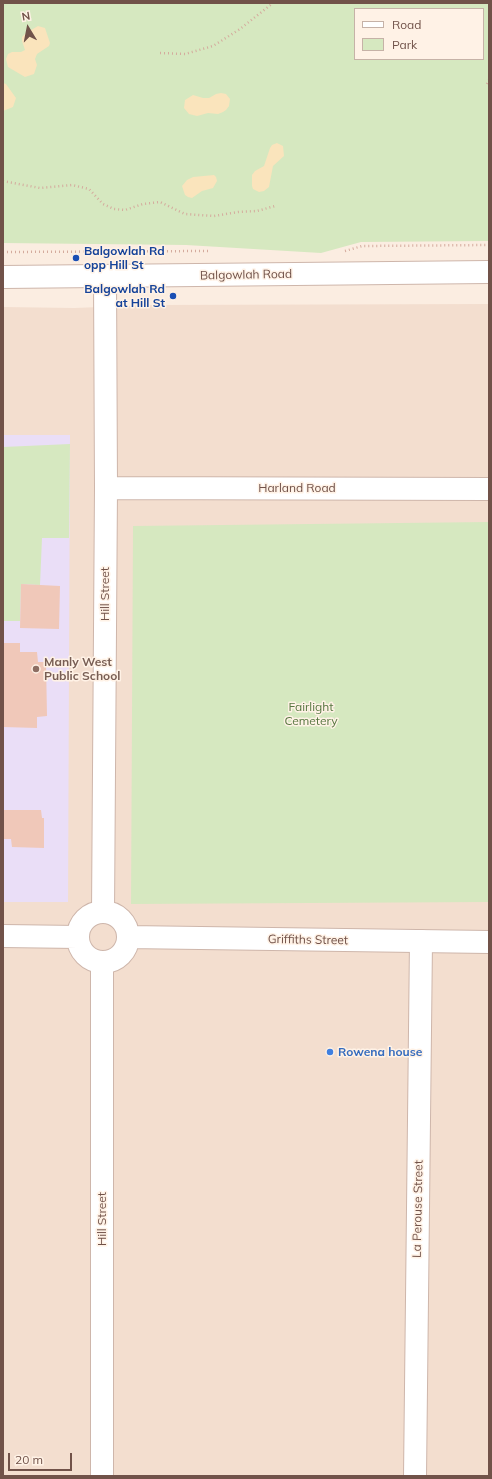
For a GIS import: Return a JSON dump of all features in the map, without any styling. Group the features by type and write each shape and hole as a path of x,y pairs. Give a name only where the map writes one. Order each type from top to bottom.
{"street":[{"name":"Balgowlah Road","path":"3,277 489,272"},
{"name":"Hill Street","path":"103,912 106,488 105,277"},
{"name":"Harland Road","path":"106,488 489,488"},
{"path":"103,912 118,917 127,930 128,937 127,945 118,958 102,962 88,958 82,952 78,937 79,929 83,922 95,913 103,912"},
{"path":"3,936 78,937"},
{"name":"Griffiths Street","path":"128,937 489,942"},
{"name":"La Perouse Street","path":"415,1476 421,941"},
{"name":"Hill Street","path":"102,962 102,1476"}],"path":[{"path":"160,53 185,54 213,46 240,29 273,3"},
{"path":"487,84 489,80"},
{"path":"3,181 40,188 72,185 89,189 103,204 114,209 125,210 143,204 160,202 185,214 214,216 238,212 257,211 275,206"},
{"path":"342,251 362,246 489,245"},
{"path":"3,252 212,251"}],"shaded area":[{"path":"489,304 489,1476 3,1476 3,307 74,308 154,305"},
{"name":"Manly West Public School","path":"3,435 70,435 68,902 3,902"}],"green space":[{"path":"3,3 489,3 489,241 361,242 321,253 186,245 3,243"},
{"path":"70,444 69,538 42,538 40,585 21,584 20,621 3,621 3,447"},
{"name":"Fairlight Cemetery","path":"489,522 489,902 131,904 133,526"}],"sand":[{"path":"38,26 45,28 50,43 49,46 37,54 35,59 37,65 34,74 25,77 8,67 6,59 8,54 12,52 21,52 25,50 22,37"},
{"path":"3,83 6,84 16,98 13,107 3,111"},
{"path":"221,93 226,94 230,99 229,106 223,112 218,114 208,113 197,116 189,114 184,108 185,100 193,95 209,98"},
{"path":"277,143 283,146 284,156 273,166 269,187 264,191 259,192 253,189 252,175 255,171 264,166 270,148 272,145"},
{"path":"214,175 217,181 213,188 202,191 192,198 185,195 182,186 187,180 193,177"}],"building":[{"path":"21,584 60,586 59,629 20,628"},
{"path":"3,643 20,643 20,652 37,652 38,662 46,662 47,716 37,717 37,728 3,727"},
{"path":"3,810 41,810 42,818 44,818 44,848 12,847 11,839 3,839"}],"place":[{"name":"Balgowlah Rd opp Hill St","path":"76,258"},
{"name":"Balgowlah Rd at Hill St","path":"173,296"},
{"name":"Manly West Public School","path":"36,669"},
{"name":"Rowena house","path":"330,1052"}]}
